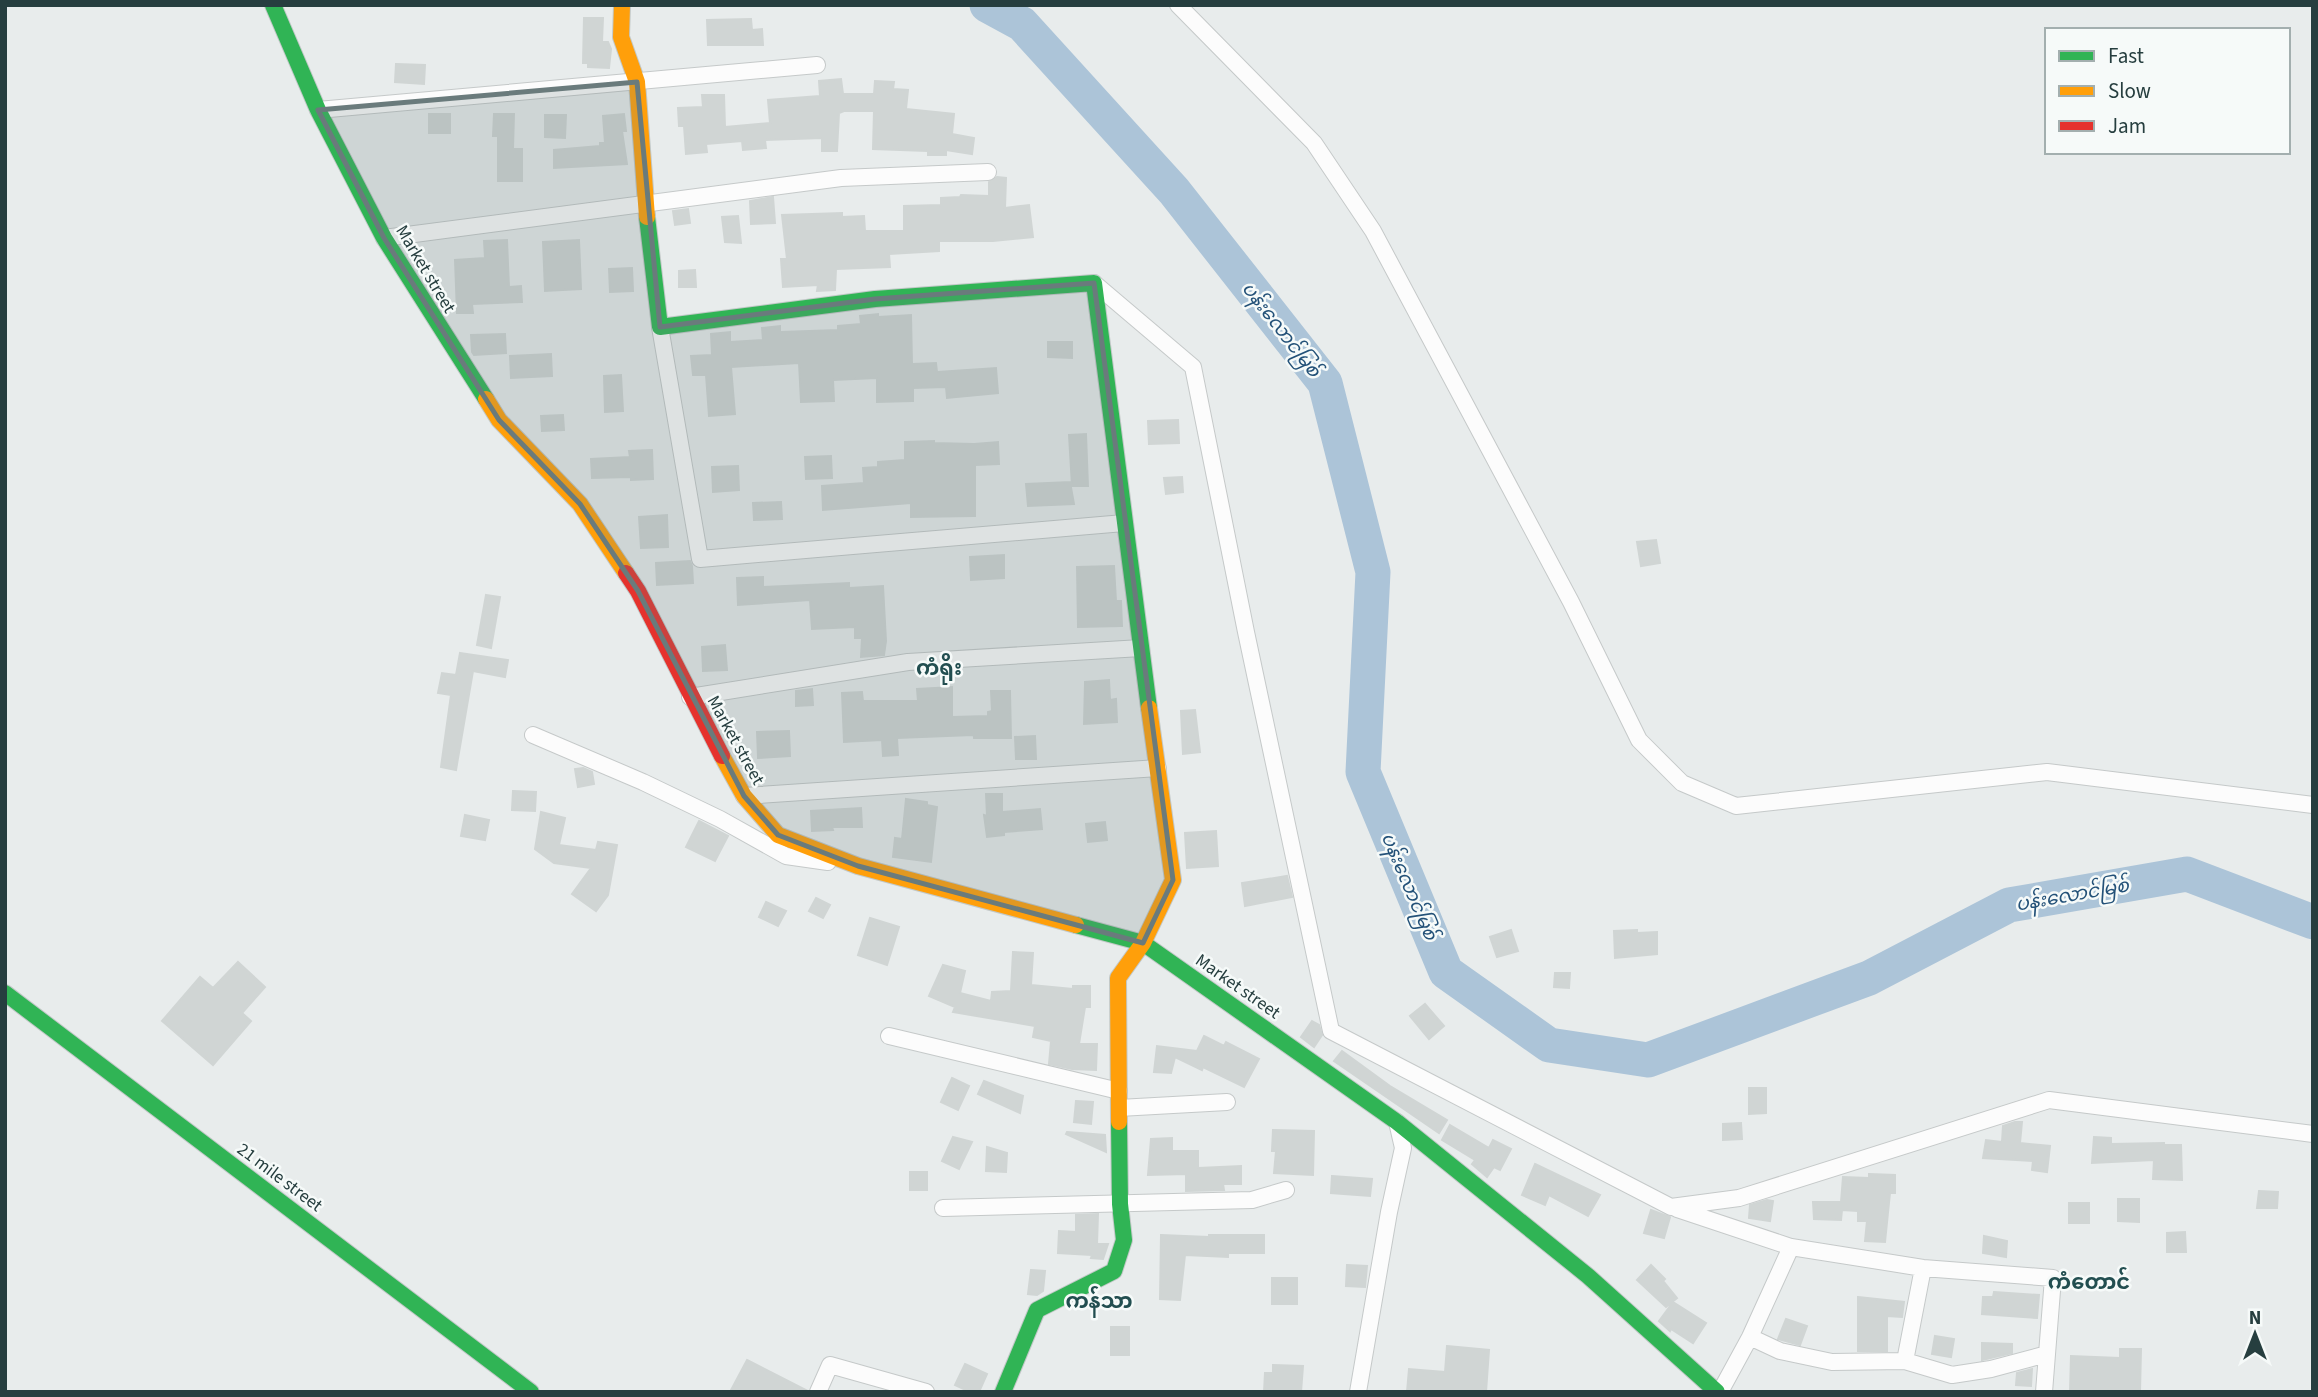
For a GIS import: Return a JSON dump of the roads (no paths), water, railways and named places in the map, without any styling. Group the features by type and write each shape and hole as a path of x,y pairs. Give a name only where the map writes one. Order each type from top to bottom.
{"street":[{"name":"Market street","path":"273,5 318,110 384,238 499,420 580,504 638,591 690,697 744,796 778,835 858,866 1143,943 1397,1122 1588,1276 1719,1392"},
{"path":"622,5 621,37 637,82 645,202 660,327 700,559 1124,523"},
{"path":"1178,5 1314,143 1373,231 1571,602 1639,740 1682,783 1736,806 2047,772 2313,805"},
{"path":"318,110 817,65"},
{"path":"384,238 842,178 988,172"},
{"path":"660,327 875,299 1094,283 1193,367 1331,1031 1671,1207 1791,1247 1923,1268 2053,1278 2045,1392"},
{"path":"1003,1392 1037,1311 1114,1271 1124,1240 1120,1204 1118,978 1143,943 1173,880 1094,283"},
{"path":"690,697 908,662 1141,648"},
{"path":"533,735 643,782 720,819 786,856 858,866"},
{"path":"744,796 1157,768"},
{"name":"21 mile street","path":"5,993 531,1392"},
{"path":"890,1036 1119,1091"},
{"path":"1671,1207 1739,1198 2049,1100 2313,1133"},
{"path":"1119,1108 1227,1102"},
{"path":"1358,1392 1389,1212 1403,1148 1397,1122"},
{"path":"943,1208 1252,1200 1286,1190"},
{"path":"1719,1392 1750,1337 1791,1247"},
{"path":"1905,1361 1923,1268"},
{"path":"1750,1337 1780,1350 1832,1362 1905,1361 1952,1375 1991,1369 2026,1357 2048,1354"},
{"path":"818,1392 830,1364 926,1392"}],"waterway":[{"name":"ပန်းလောင်မြစ်","path":"987,5 1022,24 1174,191 1325,383 1373,572 1363,772 1446,972 1549,1045 1648,1060 1869,978 2009,905 2187,874 2313,922"}],"district":[{"name":"ကံရိုး","path":"939,668"},
{"name":"ကံတောင်","path":"2089,1282"},
{"name":"ကန်သာ","path":"1099,1301"}]}
